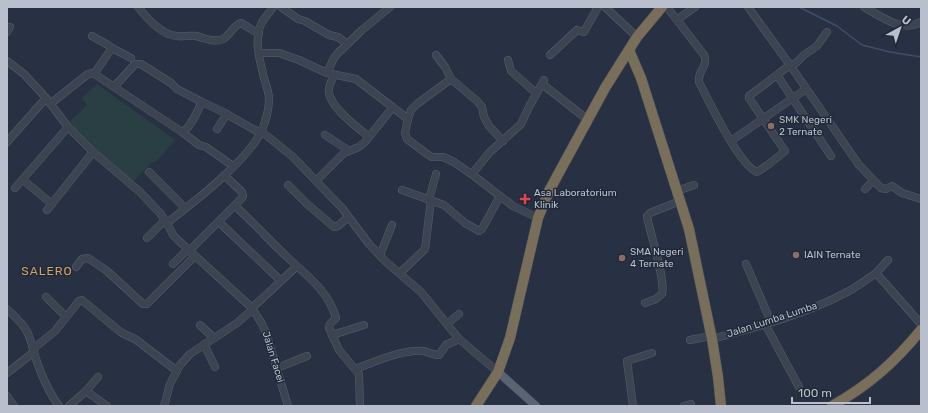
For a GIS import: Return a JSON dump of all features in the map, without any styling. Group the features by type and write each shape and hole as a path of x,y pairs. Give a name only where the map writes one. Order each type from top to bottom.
{"highway":[{"path":"476,406 498,372 510,338 538,218 562,165 605,88 637,37 662,7"},
{"path":"629,50 641,78 690,234 712,338 721,406"},
{"path":"832,406 876,378 911,343 921,330"}],"main road":[{"path":"498,372 536,406"}],"street":[{"path":"138,7 155,24 167,33 177,36 195,36 210,40 222,39 228,35 236,25 241,23 259,34"},
{"path":"147,238 224,175 250,148 261,132 269,100 259,53 259,34 262,22 273,7"},
{"path":"281,7 298,19 338,37 347,44"},
{"path":"369,138 345,117 330,97 330,74 334,58 347,44 390,7"},
{"path":"550,55 577,31 584,32 598,7"},
{"path":"605,7 637,37"},
{"path":"667,7 678,19 706,59 705,64 699,74 699,82 731,141 753,170 760,171 785,151 749,96 790,65 796,63 817,46 827,32"},
{"path":"678,19 694,7"},
{"path":"748,7 851,154 873,181 883,189 892,186 902,193 921,199"},
{"path":"864,7 895,24 908,26 917,25 921,22"},
{"path":"92,36 130,58"},
{"path":"94,74 112,48"},
{"path":"259,53 274,53 287,56 330,74 356,79 408,119"},
{"path":"436,55 450,78 477,100 482,107 484,117 489,126 503,141"},
{"path":"508,60 511,71 536,93"},
{"name":"Jalan Facei","path":"7,61 24,74 46,98 68,127 93,152 140,192 166,221 173,235 252,309 266,333 288,406"},
{"path":"114,86 135,64 140,64 171,83 177,89 261,132 288,153 338,203 369,244 421,292 459,338 471,350 498,372"},
{"path":"50,104 88,74 94,74 114,86 199,145 206,147 233,166"},
{"path":"777,75 831,156"},
{"path":"450,78 411,110 405,136 410,142 427,154 432,157 447,158 472,174 513,206 538,218"},
{"path":"472,174 489,153 521,124 543,82 588,120"},
{"path":"731,141 806,89"},
{"path":"7,142 46,98"},
{"path":"182,132 185,131 191,122 202,102"},
{"path":"316,181 348,150 359,147 369,138 393,108"},
{"path":"217,129 227,114"},
{"path":"15,188 68,127"},
{"path":"325,135 348,150"},
{"path":"23,180 50,207 93,152"},
{"path":"149,172 185,208"},
{"path":"400,274 425,249 430,200 436,174"},
{"path":"76,267 82,260 88,258 107,271 143,304 147,304 191,251 242,198 243,194 224,175"},
{"path":"865,189 873,181"},
{"path":"288,185 334,227 338,226 348,217"},
{"path":"645,302 656,299 662,294 663,291 647,216 694,185"},
{"path":"402,190 444,205 465,223 479,231 482,230 500,196"},
{"path":"235,206 319,286 330,302 336,318 329,326 340,350 355,369 360,379 360,406"},
{"path":"219,222 281,281"},
{"path":"380,255 392,225"},
{"path":"172,264 191,251"},
{"name":"Jalan Lumba Lumba","path":"690,340 712,338 768,323 835,299 852,290 876,273 888,260"},
{"path":"746,264 768,323 799,387"},
{"path":"164,406 169,387 180,365 193,350 236,323 297,266"},
{"path":"876,273 921,324"},
{"path":"46,297 66,317"},
{"path":"7,373 54,331 79,301 82,300 122,333 135,339 177,371"},
{"path":"7,309 26,330 31,340 46,386 59,406"},
{"path":"447,324 459,314"},
{"path":"200,325 214,338"},
{"path":"332,335 364,325"},
{"path":"355,369 405,353 424,351 439,355 446,344 459,338"},
{"path":"204,344 215,367"},
{"path":"633,406 627,361 652,353"},
{"path":"277,368 307,356"},
{"path":"69,406 86,391 98,377"},
{"path":"86,391 107,406"},
{"path":"7,395 14,406"}],"green space":[{"path":"97,84 175,140 156,162 151,163 131,184 85,142 69,122 87,105 82,98"}],"waterway":[{"path":"799,7 837,26 862,45 890,52 921,57"}],"place":[{"name":"SMK Negeri 2 Ternate","path":"771,126"},
{"name":"Asa Laboratorium Klinik","path":"525,199"},
{"name":"IAIN Ternate","path":"796,255"},
{"name":"SMA Negeri 4 Ternate","path":"622,258"}],"district":[{"name":"SALERO","path":"47,271"}]}
